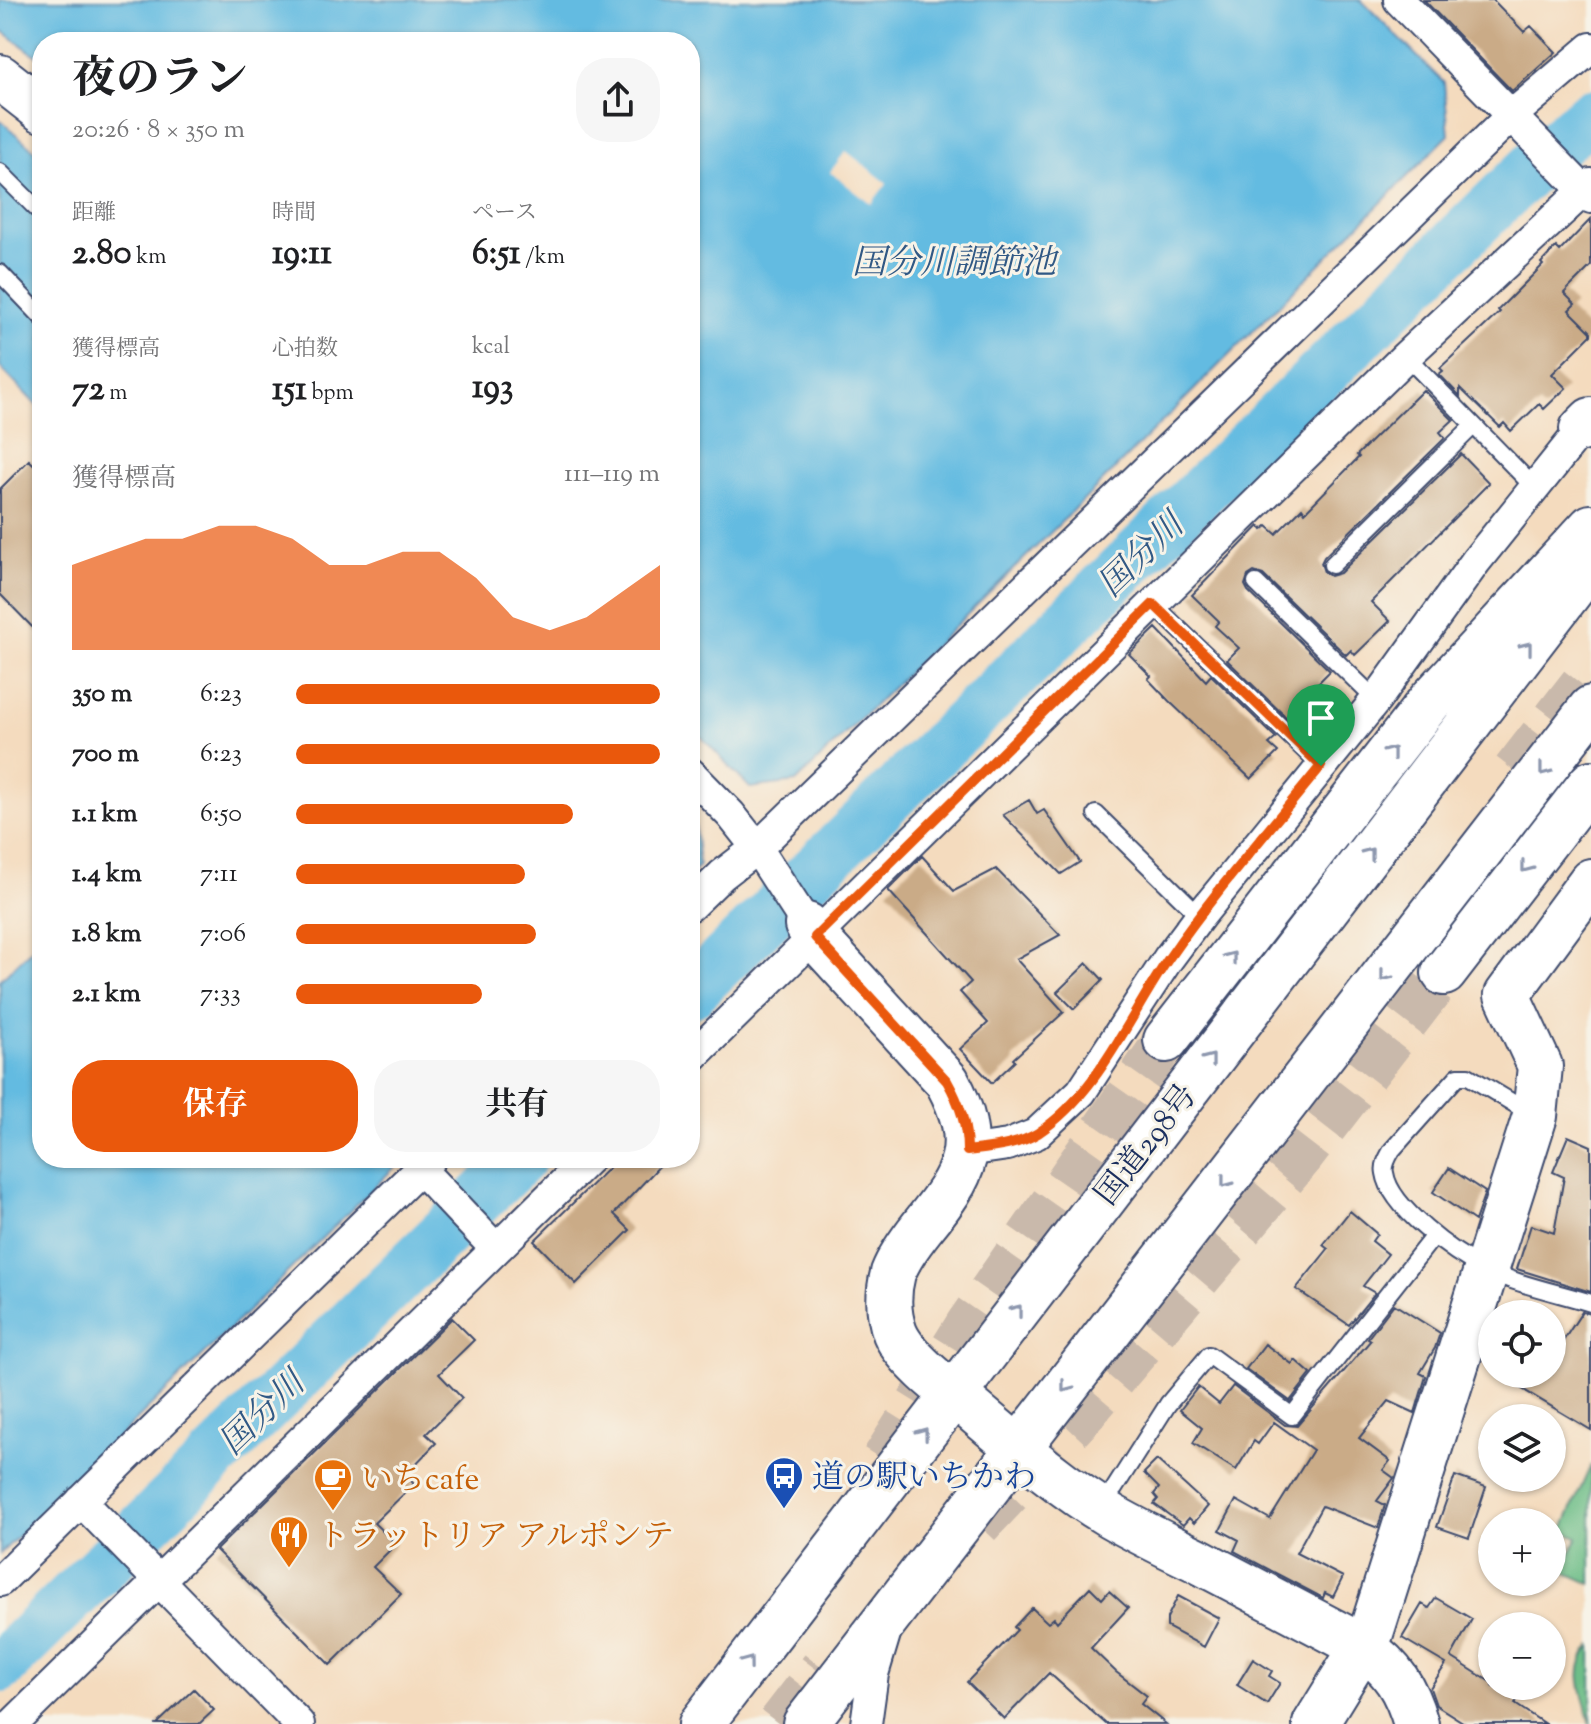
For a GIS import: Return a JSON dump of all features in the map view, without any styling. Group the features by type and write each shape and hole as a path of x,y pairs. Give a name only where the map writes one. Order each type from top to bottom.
{"main road":[{"path":"0,77 32,102"},
{"path":"1166,1040 1430,701 1591,527"},
{"name":"国道298号","path":"701,1724 1591,564"},
{"path":"805,1724 1591,708"},
{"path":"1444,973 1591,783"},
{"path":"1315,1724 1371,1633 1535,1116 1540,1066 1507,995 1591,881"},
{"path":"811,931 947,1081 967,1131 967,1151 957,1179 894,1270 888,1296 895,1333 910,1354 1018,1448 1111,1516 1363,1647 1385,1662 1397,1679 1416,1724"}],"street":[{"path":"700,1048 811,931 1153,604 1406,356 1585,188 1516,122 1399,0"},
{"path":"700,896 722,875 764,858 1591,48"},
{"path":"967,1151 1008,1145 1036,1134 1081,1092 1168,959 1200,916 1376,700 1533,486 1587,424"},
{"path":"700,784 764,858 811,931"},
{"path":"13,1724 492,1245 578,1168"},
{"path":"0,1581 89,1510 430,1172 492,1245"},
{"path":"89,1510 299,1724"},
{"path":"866,1724 873,1674 897,1603"}],"lane":[{"path":"0,172 32,204"},
{"path":"0,273 32,307"},
{"path":"1406,356 1533,486"},
{"path":"1332,565 1473,426"},
{"path":"1256,583 1376,700"},
{"path":"1153,604 1321,766"},
{"path":"1096,814 1200,916"},
{"path":"1535,1116 1468,1076 1458,1076 1392,1150 1385,1162 1385,1174 1394,1195 1433,1237 1486,1270 1591,1303"},
{"path":"1114,1489 1168,1404 1209,1355 1292,1416 1433,1237"}],"green space":[{"path":"1591,1465 1591,1584 1566,1573 1566,1562 1578,1537 1566,1532 1566,1522"},
{"path":"1591,1646 1591,1724 1579,1674 1584,1655"}],"water":[{"name":"国分川調節池","path":"0,0 1361,0 1444,83 1449,135 796,782 750,788 700,736 700,32 32,32 32,53 0,29"},
{"path":"0,120 32,148 32,401 0,367"},
{"path":"32,949 32,1168 394,1168 0,1554 0,980"}],"pier":[{"path":"846,151 887,183 871,204 830,172"}],"building":[{"path":"1424,0 1493,0 1524,32 1531,26 1556,52 1512,91"},
{"path":"1591,219 1591,266 1564,293 1575,304 1569,310 1591,335 1552,374 1566,388 1544,409 1539,404 1511,431 1504,423 1500,427 1460,388 1460,396 1439,374 1443,371 1440,368 1500,312 1498,310 1543,265 1541,263 1556,247 1560,251"},
{"path":"1423,390 1453,420 1440,432 1445,438 1324,557 1321,563 1324,572 1330,576 1340,573 1461,454 1489,483 1371,602 1390,621 1355,655 1351,650 1346,655 1263,575 1254,572 1248,576 1245,585 1248,591 1330,671 1319,682 1325,688 1291,722 1227,660 1239,648 1215,626 1219,621 1192,595 1259,526 1262,530 1267,526 1276,534 1302,508 1305,512"},
{"path":"29,460 32,463 32,627 0,594 0,489"},
{"path":"1156,628 1206,681 1211,675 1276,738 1269,744 1278,752 1251,779 1169,701 1148,679 1151,676 1129,654"},
{"path":"1029,800 1037,814 1044,810 1080,862 1061,874 1003,815"},
{"path":"922,856 954,891 996,869 1060,935 1016,959 1064,1012 992,1083 960,1049 988,1023 960,992 971,982 888,890"},
{"path":"1087,963 1103,980 1074,1009 1057,992"},
{"path":"1568,1136 1591,1146 1591,1292 1517,1269 1531,1225 1554,1233 1564,1177 1553,1172"},
{"path":"609,1168 658,1168 614,1214 630,1230 576,1284 534,1241"},
{"path":"1449,1168 1485,1192 1475,1221 1433,1192"},
{"path":"1350,1211 1377,1234 1372,1241 1388,1254 1363,1286 1375,1293 1349,1325 1296,1289 1328,1249 1323,1245"},
{"path":"1394,1304 1440,1333 1420,1373 1426,1376 1415,1413 1389,1401 1359,1438 1390,1461 1383,1470 1394,1478 1377,1501 1385,1505 1378,1528 1322,1506 1296,1553 1343,1577 1333,1597 1325,1593 1323,1598 1234,1551 1239,1540 1220,1530 1236,1500 1270,1519 1313,1450 1274,1422 1258,1444 1254,1441 1236,1470 1193,1443 1202,1428 1180,1410 1198,1387 1219,1404 1233,1386 1285,1425 1297,1426 1371,1340 1368,1338"},
{"path":"1582,1312 1591,1314 1591,1430 1566,1415 1566,1404 1547,1404 1520,1388 1566,1388 1566,1337"},
{"path":"452,1318 474,1340 439,1374 462,1398 426,1434 436,1443 405,1475 414,1484 374,1523 396,1544 373,1567 401,1594 330,1665 216,1550"},
{"path":"1265,1344 1292,1364 1295,1360 1311,1374 1290,1401 1246,1369"},
{"path":"1157,1460 1208,1506 1194,1523 1189,1518 1183,1525 1154,1504 1158,1499 1154,1494 1159,1488 1144,1473"},
{"path":"1455,1476 1478,1484 1478,1492 1484,1492 1469,1538 1437,1527"},
{"path":"1090,1587 1102,1599 1109,1591 1128,1608 1091,1648 1147,1696 1141,1704 1166,1724 1106,1724 1049,1673 1004,1719 967,1682 1017,1630 1014,1627 1032,1608 1048,1623 1054,1618 1057,1622"},
{"path":"1178,1596 1219,1618 1204,1647 1167,1627 1167,1618"},
{"path":"1436,1598 1472,1619 1451,1657 1478,1674 1478,1700 1517,1700 1515,1704 1545,1724 1466,1724 1436,1705 1430,1688 1446,1664 1402,1638 1422,1604 1429,1608"},
{"path":"1253,1659 1272,1671 1269,1676 1280,1683 1267,1704 1237,1685"},
{"path":"194,1689 214,1710 199,1724 157,1724"}],"waterway":[{"name":"国分川","path":"700,983 1554,146 1591,115"},
{"name":"国分川","path":"0,1667 511,1168"}],"tunnel":[{"path":"1514,771 1591,672"},
{"path":"979,1525 1081,1417 1303,1155 1444,973"},
{"path":"883,1460 969,1322 1166,1040"},
{"path":"779,1724 822,1668"}],"place":[{"name":"道の駅いちかわ","path":"784,1510"},
{"name":"いちcafe","path":"333,1512"},
{"name":"トラットリア アルポンテ","path":"289,1569"}],"route":[{"path":"1153,604 1321,766 1168,959 1081,1092 1036,1134 1008,1145 967,1151 967,1131 959,1103 947,1081 815,937 1153,604"}]}
